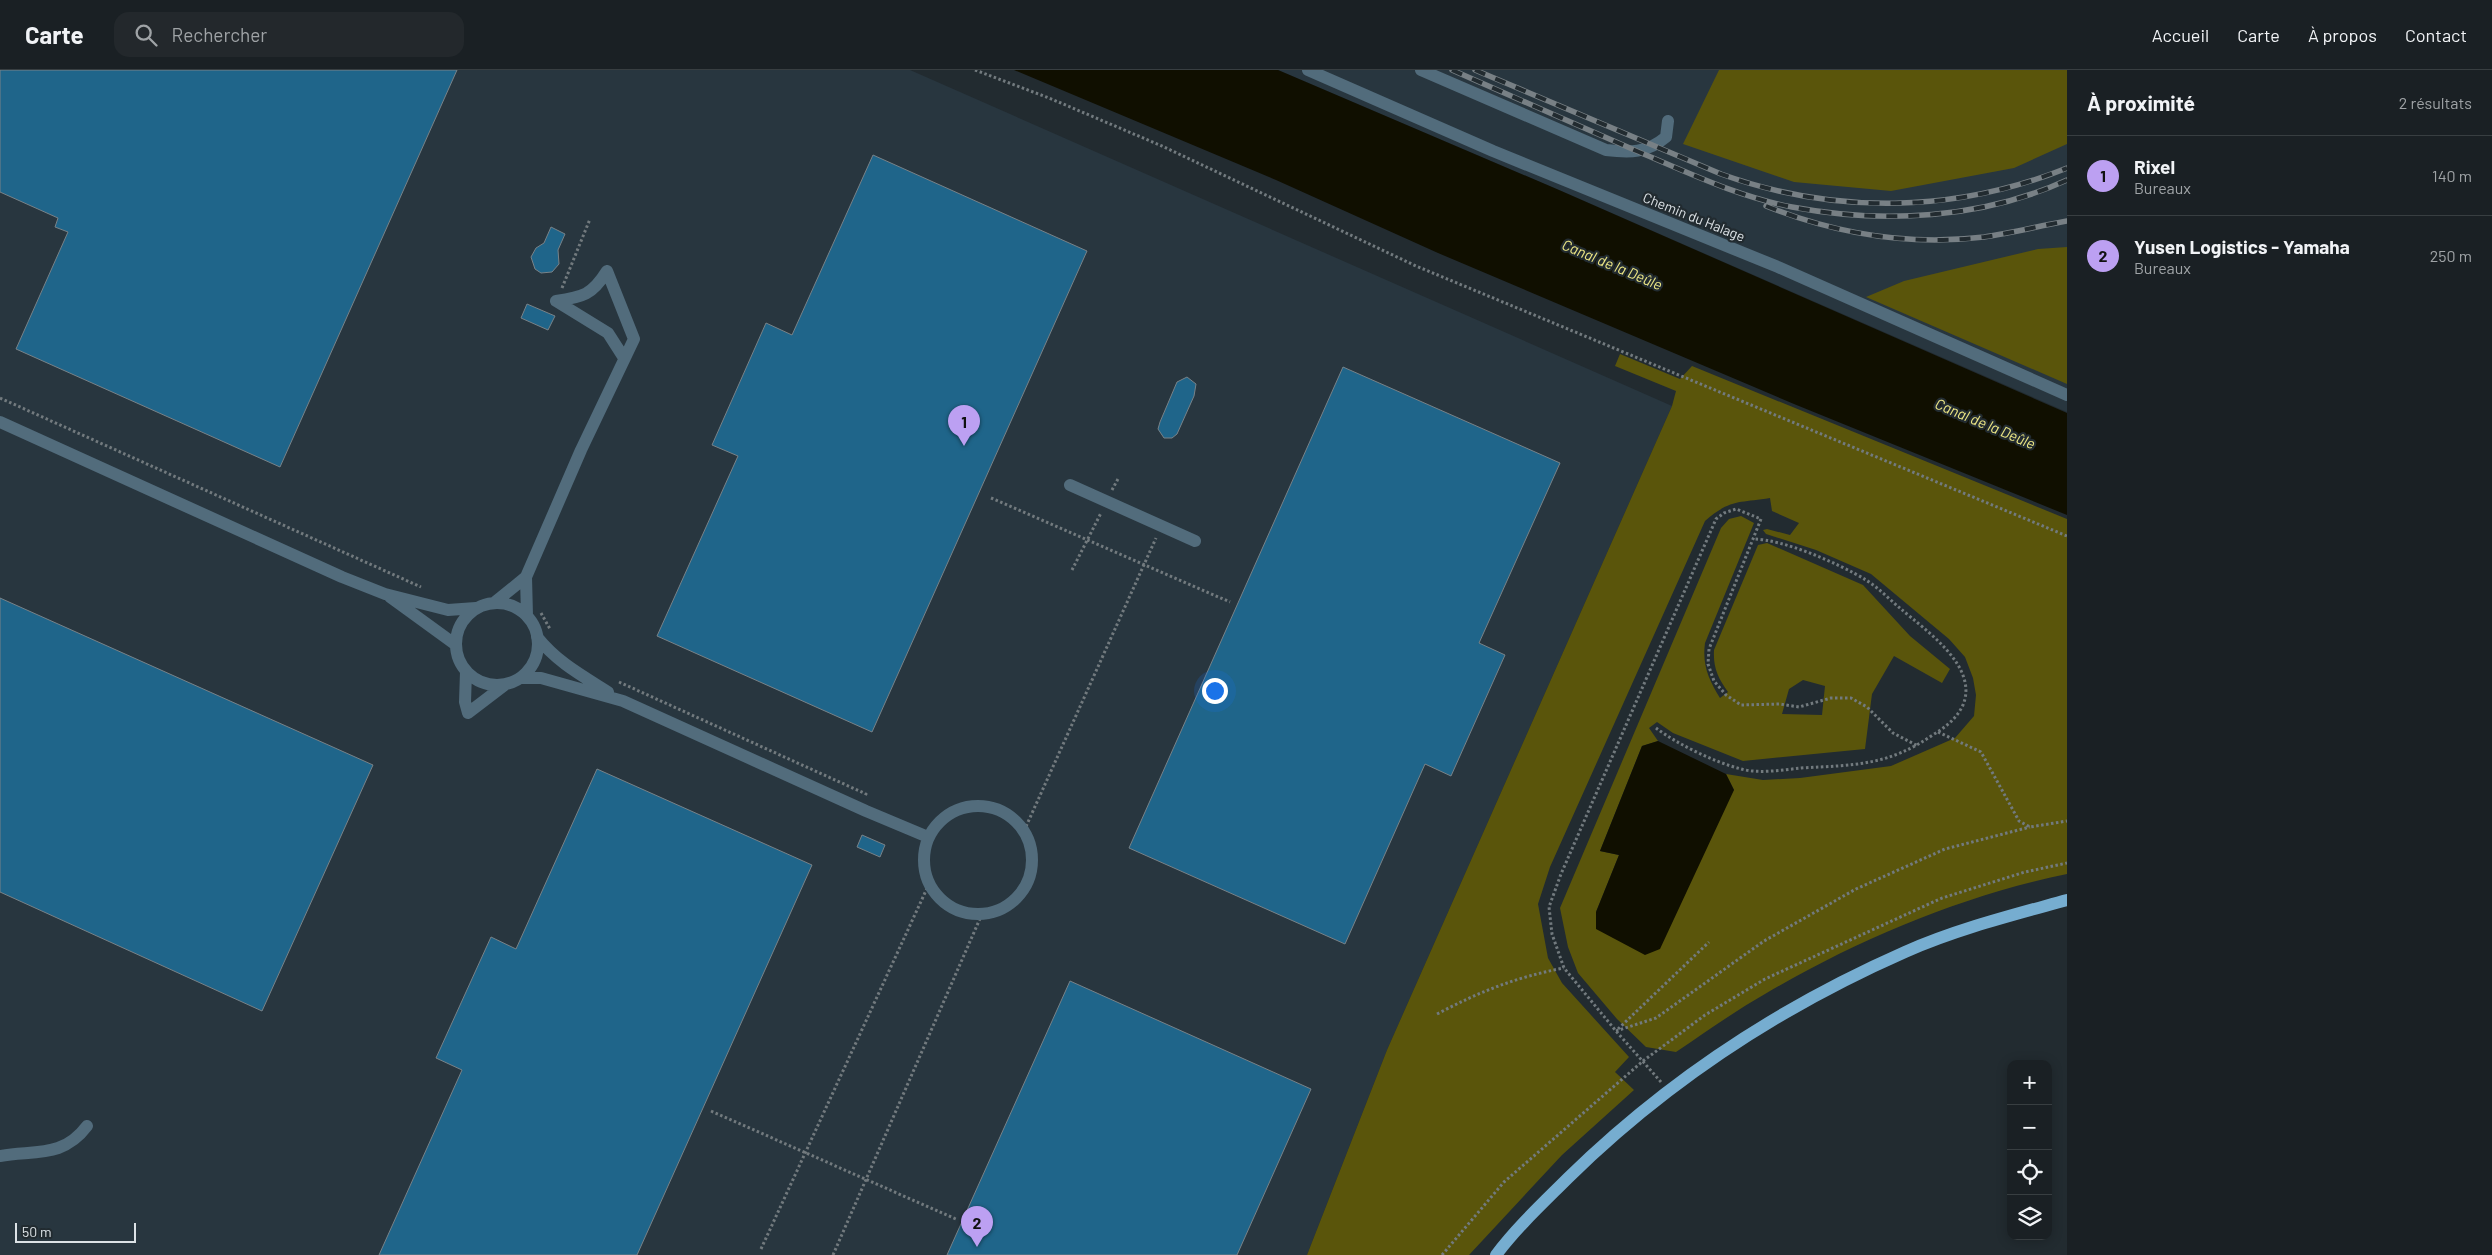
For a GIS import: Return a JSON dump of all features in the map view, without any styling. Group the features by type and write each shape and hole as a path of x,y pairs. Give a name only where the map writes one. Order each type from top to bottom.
{"main road":[{"path":"1496,1255 1512,1235 1596,1151 1668,1090 1746,1036 1829,989 1906,952 1997,919 2067,900"}],"street":[{"name":"Chemin du Halage","path":"1308,70 1492,151 1778,267 2067,395"},
{"path":"1421,70 1606,150 1626,153 1639,152 1656,146 1666,137 1668,121"},
{"path":"527,616 526,577 580,450 634,338 608,271 598,286 582,297 556,301"},
{"path":"556,301 608,333 624,358"},
{"path":"0,422 342,577 386,594 448,610 476,608 494,603 526,577"},
{"path":"1070,485 1195,541"},
{"path":"386,594 456,645"},
{"path":"466,672 465,702 468,713 506,684 520,678 530,668 536,658 537,637 534,625 527,616 514,606 494,603"},
{"path":"476,608 462,622 458,630 456,645 461,664 466,672 481,682 493,685 506,684"},
{"path":"537,637 551,654 568,668 623,701 861,809 928,837"},
{"path":"520,678 541,678 623,701"},
{"path":"979,805 996,808 1010,816 1024,830 1032,848 1033,863 1029,881 1020,895 1003,909 982,914 970,914 956,910 942,901 929,884 923,865 923,855 928,837 935,825 946,816 965,807 979,805"},
{"path":"0,1156 24,1152 46,1152 65,1147 78,1138 87,1126"}],"path":[{"path":"975,70 1049,98 1162,146 1416,266 2067,536"},
{"path":"556,301 590,219"},
{"path":"0,398 427,590"},
{"path":"1072,570 1119,477"},
{"path":"992,498 1230,602"},
{"path":"1668,1090 1564,968 1552,934 1549,907 1561,874 1716,519 1724,513 1736,509 1744,510 1762,519 1709,649 1708,664 1714,681 1726,695 1741,705 1780,704 1799,707 1831,698 1851,698 1867,707 1893,733 1918,746"},
{"path":"1024,830 1161,526"},
{"path":"1656,728 1673,741 1742,769 1770,771 1849,765 1888,759 1918,746 1950,723 1963,704 1965,687 1960,668 1948,650 1867,580 1813,555 1767,539 1754,539"},
{"path":"540,610 550,631"},
{"path":"614,679 866,794 861,809"},
{"path":"1938,732 1981,752 2019,821 2030,827"},
{"path":"1616,1031 1656,1018 1764,941 1856,889 1945,849 2030,827 2067,820"},
{"path":"1442,1255 1504,1182 1643,1061 1705,1015 1766,979 1942,898 2025,872 2067,863"},
{"path":"761,1248 929,884"},
{"path":"833,1255 982,914"},
{"path":"1616,1031 1709,942"},
{"path":"1437,1014 1479,992 1527,975 1564,968"},
{"path":"711,1111 958,1220"}],"shaded area":[{"path":"0,70 910,70 1672,406 1387,1050 1307,1255 0,1255"},
{"path":"1278,70 2067,70 2067,412 1559,190"},
{"path":"1719,70 2067,70 2067,144 2014,168 1891,191 1794,182 1683,144"},
{"path":"2067,247 2067,384 1866,297 1904,281 2038,249"},
{"path":"1620,354 1680,379 1692,366 2067,519 2067,874 1988,894 1950,907 1874,938 1837,955 1765,994 1676,1052 1646,1047 1617,1019 1578,973 1568,947 1560,908 1721,528 1729,519 1741,516 1754,523 1705,643 1704,651 1707,672 1720,698 1728,692 1717,672 1714,662 1714,650 1758,545 1767,543 1863,585 1910,636 1950,669 1942,683 1894,656 1872,694 1865,749 1743,761 1673,733 1657,722 1649,728 1658,741 1642,746 1600,851 1619,855 1596,912 1734,790 1726,774 1763,780 1800,778 1891,766 1955,738 1974,716 1976,695 1973,678 1965,657 1949,639 1871,574 1816,550 1766,534 1763,530 1767,529 1790,535 1799,523 1772,511 1770,498 1728,505 1705,521 1550,867 1538,904 1548,958 1562,983 1629,1057 1615,1072 1634,1090 1562,1155 1469,1255 1307,1255 1387,1050 1672,406 1676,391 1615,366","holes":["1803,680 1825,686 1822,715 1782,714 1789,689"]}],"water":[{"name":"Canal de la Deûle","path":"1014,70 1278,70 1559,190 2067,413 2067,515 1794,404 1438,253 1276,180"},
{"path":"1658,741 1726,774 1734,790 1660,949 1645,955 1596,929 1596,912 1619,855 1600,851 1642,746"}],"building":[{"path":"0,70 457,70 280,467 16,349 68,232 55,227 58,218 0,192"},
{"path":"873,155 1087,251 872,732 657,636 738,456 712,445 766,323 792,335"},
{"path":"551,227 565,234 558,250 559,264 552,272 541,273 535,269 531,257 536,248 544,243"},
{"path":"527,304 555,316 548,330 521,318"},
{"path":"1343,367 1560,463 1479,643 1505,655 1451,776 1425,764 1345,944 1129,848"},
{"path":"1187,377 1196,384 1194,396 1177,434 1172,438 1164,438 1158,429 1160,422 1177,382"},
{"path":"0,598 373,765 262,1011 0,892"},
{"path":"597,769 812,865 637,1255 379,1255 462,1070 436,1058 491,937 516,949"},
{"path":"862,835 885,845 880,857 857,847"},
{"path":"1070,981 1311,1089 1237,1255 947,1255"}],"railway":[{"path":"1452,70 1695,176 1733,191 1792,207 1861,215 1897,216 1932,214 1967,210 2001,203 2035,193 2067,180"},
{"path":"1475,70 1721,174 1807,197 1851,202 1895,203 1938,200 1982,194 2025,183 2067,168"},
{"path":"1766,206 1819,224 1901,239 1928,240 1984,237 2067,221"}],"place":[{"name":"Rixel","path":"964,446"},
{"name":"Yusen Logistics - Yamaha","path":"977,1247"}]}
